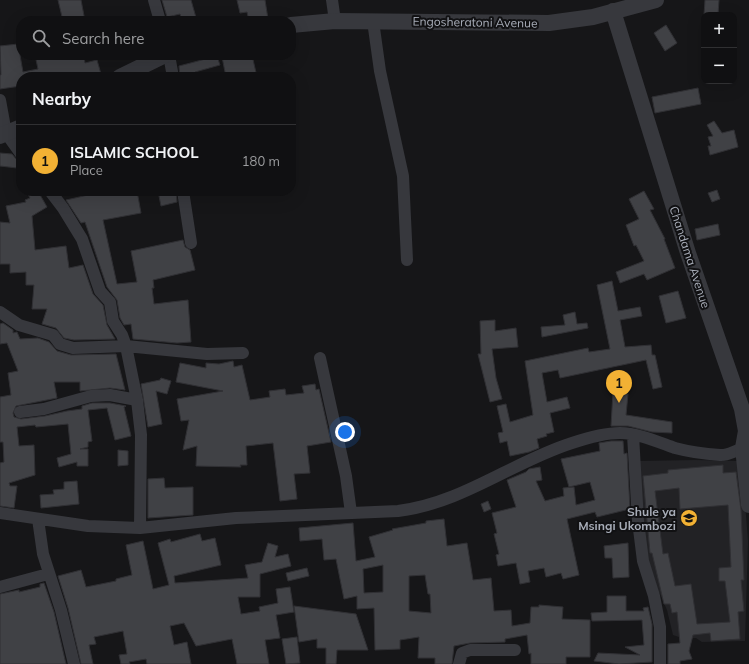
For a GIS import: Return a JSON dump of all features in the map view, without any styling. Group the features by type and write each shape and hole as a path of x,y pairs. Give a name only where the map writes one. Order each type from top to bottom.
{"street":[{"path":"154,0 159,16"},
{"path":"332,0 335,21"},
{"name":"Engosheratoni Avenue","path":"296,25 335,21 530,24 569,21 656,0"},
{"name":"Chandama Avenue","path":"613,11 686,247 737,391 746,432 749,506"},
{"path":"373,21 380,71 403,176 407,260"},
{"path":"130,72 155,60"},
{"path":"170,60 172,72"},
{"path":"0,100 3,135 16,149"},
{"path":"3,135 16,128"},
{"path":"54,196 82,239 100,291 110,302 114,321 126,346 137,400 141,435 140,528"},
{"path":"184,196 191,242"},
{"path":"0,312 18,325 53,335 60,344 73,348 126,346 207,354 243,353"},
{"path":"320,358 346,476 351,513"},
{"path":"20,412 62,405 91,396 110,395 137,400"},
{"path":"0,513 88,526 140,528 236,518 351,513 420,508 444,501 536,457 572,443 604,435 620,433 634,435 678,448 723,456 746,449"},
{"path":"634,435 638,521 642,561 654,596 660,627 660,664"},
{"path":"38,519 42,554 61,610 74,664"},
{"path":"0,587 48,574"},
{"path":"459,664 462,652 470,650 506,652 515,650"}],"shaded area":[{"path":"639,461 739,461 745,502 748,541 745,641 702,642 696,638 682,638 673,635 667,610 660,594 657,591 644,552"}],"building":[{"path":"58,0 81,0 84,16 62,16"},
{"path":"162,0 191,0 196,16 181,16 180,14 167,16"},
{"path":"237,0 265,0 268,16 248,16 247,12 240,13"},
{"path":"705,0 719,0 718,12 704,12"},
{"path":"666,25 677,43 665,51 654,33"},
{"path":"16,44 16,60 21,60 23,72 16,72 16,87 0,89 0,46"},
{"path":"36,60 84,60 85,63 97,60 100,72 23,72 38,69"},
{"path":"202,60 218,60 220,65 195,72 180,72 179,66"},
{"path":"223,60 253,60 256,72 225,72"},
{"path":"698,88 701,104 655,113 652,97"},
{"path":"714,121 722,133 734,130 738,147 710,155 708,146 711,146 708,137 713,136 707,125"},
{"path":"0,153 12,154 16,159 16,168 0,166"},
{"path":"717,190 720,199 712,202 708,193"},
{"path":"644,191 654,209 650,210 665,239 675,268 647,280 644,274 620,283 616,272 644,261 636,245 634,246 626,225 639,219 629,199"},
{"path":"29,196 41,196 47,207 32,216 35,250 66,246 69,268 83,265 93,294 103,305 107,325 115,339 74,340 64,338 56,328 42,324 47,309 32,309 34,285 26,285 26,272 10,273 10,264 0,264 0,222 10,223 6,206 26,202 25,200 30,198"},
{"path":"84,196 138,196 141,213 103,220 117,284 137,282 131,251 183,240 185,247 190,250 195,270 153,280 154,288 152,288 154,304 188,300 191,342 177,343 133,339 131,324 124,325 120,318 117,300 107,287 85,222 81,223 66,200"},
{"path":"159,196 176,196 177,202 161,206"},
{"path":"718,224 720,235 697,240 695,229"},
{"path":"612,281 618,311 640,307 642,316 620,320 625,347 651,345 652,355 655,355 662,387 653,389 646,360 560,378 558,370 542,373 547,402 567,397 570,408 550,413 554,432 537,439 539,448 510,456 507,441 500,443 498,433 503,432 497,406 506,404 510,422 533,415 525,361 588,348 589,352 610,349 597,285"},
{"path":"678,291 686,318 666,323 659,296"},
{"path":"575,312 577,324 587,323 588,328 542,337 541,327 565,325 563,315"},
{"path":"495,320 495,331 516,328 518,347 492,349 496,378 502,399 490,402 478,354 481,354 480,321"},
{"path":"3,323 13,330 13,333 17,332 20,339 38,338 49,342 57,351 71,355 116,354 125,390 110,388 80,391 80,382 54,382 57,398 16,406 13,413 14,417 21,419 45,416 82,409 82,406 92,403 110,403 126,406 124,407 131,436 115,440 107,408 88,410 92,441 88,442 88,447 80,449 88,449 88,466 77,466 77,462 59,467 57,458 71,454 68,424 17,427 19,446 34,445 35,475 9,483 10,486 17,486 14,508 0,506 0,463 4,462 3,442 0,442 0,397 11,395 8,373 18,371 7,343 0,344 0,324"},
{"path":"233,361 234,367 242,365 250,400 270,397 269,391 285,389 286,395 304,393 302,386 315,384 316,390 319,389 331,442 307,446 310,473 294,474 297,499 280,501 273,443 246,446 247,465 240,465 241,467 196,466 197,446 183,450 189,420 181,421 177,399 223,391 176,382 180,363 206,368 206,363 219,364"},
{"path":"161,378 171,381 167,394 156,391 162,424 148,427 141,384 160,380"},
{"path":"613,392 628,394 626,415 672,422 672,433 652,432 628,426 611,426"},
{"path":"623,441 624,454 627,453 630,509 597,517 595,512 567,519 579,575 563,579 561,573 546,577 544,568 528,571 530,582 520,584 516,563 498,566 496,555 499,554 494,534 497,533 492,513 516,507 507,480 526,472 529,469 540,467 542,480 536,481 545,501 564,496 563,488 574,487 576,505 595,500 590,482 569,487 561,459 600,451 599,443"},
{"path":"118,450 128,451 128,465 118,466"},
{"path":"723,465 723,473 736,472 741,510 744,580 741,580 744,611 738,612 740,639 711,641 710,633 693,635 689,651 692,659 680,661 680,664 668,664 668,644 680,643 677,612 672,613 670,604 664,604 652,553 650,553 643,476 668,473 668,470","holes":["679,488 680,509 728,505 731,567 719,568 719,581 725,581 730,622 697,624 691,584 675,586 668,553 663,554 655,491"]},
{"path":"164,478 165,488 193,487 193,515 148,518 148,479"},
{"path":"77,481 79,504 41,508 40,495 54,494 53,490 64,489 64,482"},
{"path":"488,501 491,509 484,512 481,504"},
{"path":"444,519 447,546 467,543 473,580 491,578 494,611 511,610 512,626 530,623 531,607 539,607 539,605 563,607 562,619 590,620 590,657 566,657 566,664 531,664 531,653 529,654 527,635 505,639 505,642 470,643 454,646 452,664 435,664 435,658 418,658 419,637 400,640 400,649 375,650 374,608 357,609 357,596 344,599 336,559 324,560 322,539 300,541 299,528 353,523 356,561 375,557 369,537 393,530 392,529 426,523 426,521","holes":["383,565 383,592 364,593 363,569","425,575 428,594 430,594 431,613 409,611 409,576"]},
{"path":"200,534 202,541 215,538 221,565 174,576 175,583 248,578 245,565 262,562 268,543 278,546 275,557 288,554 291,566 260,574 260,597 238,597 241,614 260,611 259,607 278,603 276,589 290,587 294,612 276,615 280,638 265,640 269,664 237,664 232,639 196,646 184,623 170,626 174,645 187,642 191,664 147,664 146,659 129,662 130,664 121,664 119,655 127,654 123,631 94,637 96,644 89,645 93,664 81,664 68,608 58,576 81,570 86,587 116,581 116,579 132,575 126,545 143,541 153,589 169,585 158,543 170,539 171,542"},
{"path":"628,543 629,577 613,578 612,558 605,558 604,546"},
{"path":"307,568 309,576 288,581 286,573"},
{"path":"44,583 54,612 66,664 0,664 0,594 19,590 19,592 40,587 40,584"},
{"path":"607,596 626,596 626,611 644,611 643,608 648,607 652,624 652,662 619,664 594,661 598,653 640,655 625,647 644,645 642,620 592,621 591,613 607,612"},
{"path":"294,606 356,614 368,650 337,650 336,664 326,664 326,648 317,648 317,639 299,642"},
{"path":"297,637 300,663 286,664 282,639"}],"place":[{"name":"ISLAMIC SCHOOL","path":"619,403"},
{"name":"Shule ya Msingi Ukombozi","path":"689,518"}]}
